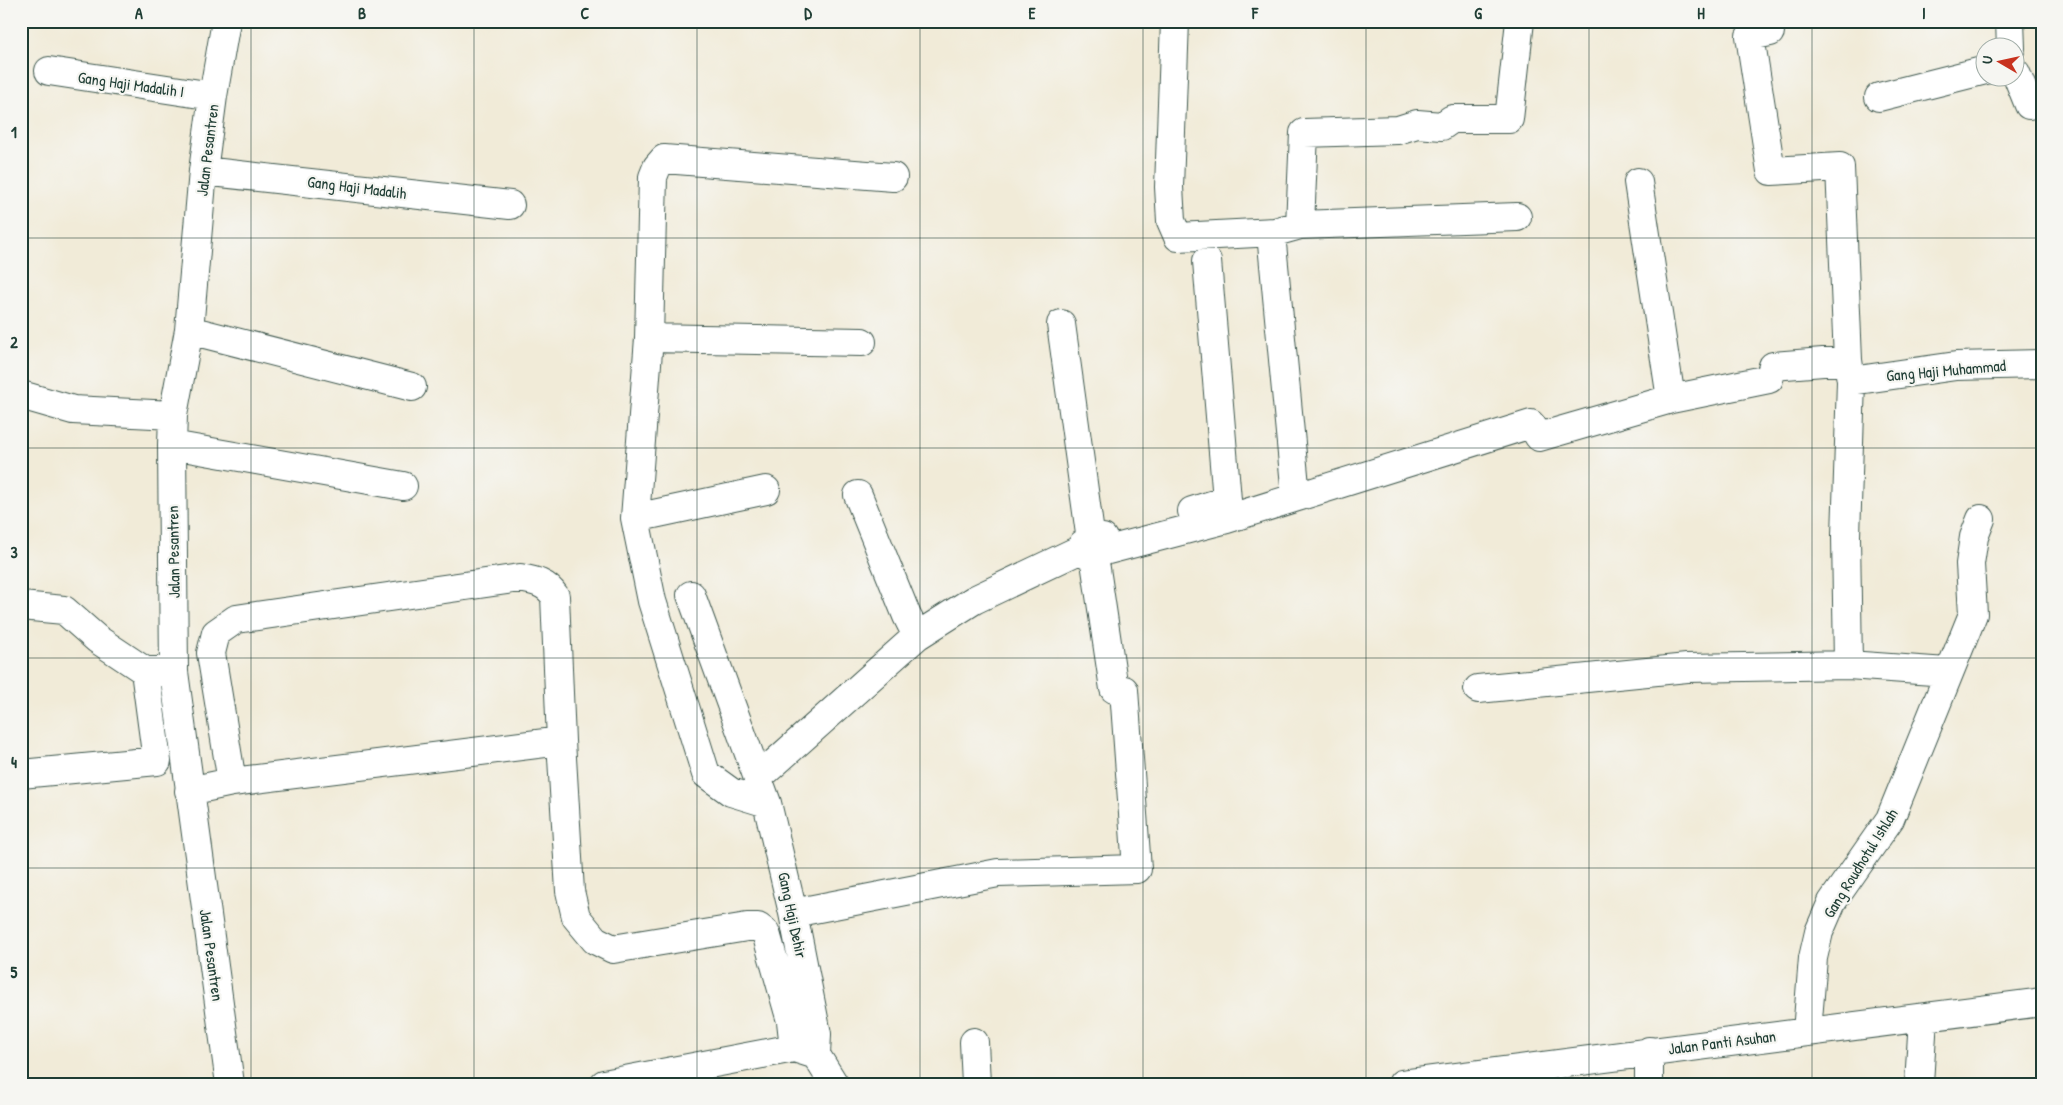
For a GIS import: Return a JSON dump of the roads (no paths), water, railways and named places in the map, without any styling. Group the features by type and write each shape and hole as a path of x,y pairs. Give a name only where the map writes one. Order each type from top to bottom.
{"street":[{"name":"Jalan Pesantren","path":"226,21 213,96 204,171 190,330 172,415 172,446 174,672 230,1084"},
{"path":"1175,21 1169,187 1171,221 1178,237 1288,228 1517,218"},
{"path":"1296,496 1272,244 1288,228 1304,133 1398,130 1417,124 1442,126 1452,119 1509,119 1520,21"},
{"path":"1769,21 1770,32 1750,36 1771,171 1840,167 1850,370 1846,536 1848,665"},
{"path":"2010,21 2011,38"},
{"name":"Gang Haji Madalih I","path":"49,72 213,96"},
{"path":"1879,97 1976,73"},
{"path":"2022,88 2029,105"},
{"path":"767,803 731,792 706,774 652,601 635,518 649,338 653,177 657,166 664,159 893,177"},
{"name":"Gang Haji Madalih","path":"204,171 510,206"},
{"path":"1086,549 1227,519 1531,424 1539,437 1671,400 1638,182"},
{"path":"758,777 917,636 974,600 1086,549 1227,500 1207,261"},
{"path":"793,913 998,873 1137,869 1124,690 1114,689 1095,562 1086,549 1061,324"},
{"path":"190,330 412,387"},
{"path":"649,338 862,342"},
{"name":"Gang Haji Muhammad","path":"1671,400 1769,379 1773,366 1850,370 2042,364"},
{"path":"21,395 73,410 172,415"},
{"path":"172,446 403,486"},
{"path":"635,518 766,490"},
{"path":"858,495 907,616 917,636"},
{"name":"Gang Roudhotul Ishlah","path":"1807,1032 1813,958 1819,932 1832,902 1890,819 1973,614 1970,564 1974,537 1981,519"},
{"path":"232,782 211,653 216,633 236,618 520,578 549,586 556,596 561,741 570,891 576,917 595,940 613,949 747,927 758,927 766,933 792,1021 805,1052 834,1084"},
{"name":"Gang Haji Dehir","path":"691,595 767,803 793,913 817,1034 805,1052"},
{"path":"21,606 64,610 97,639 145,671 174,672"},
{"path":"1478,689 1687,668 1848,665 1948,672"},
{"path":"21,774 157,761 145,671"},
{"path":"189,791 232,782 561,741"},
{"name":"Jalan Panti Asuhan","path":"1402,1084 2042,1002"},
{"path":"1919,1084 1924,1018"},
{"path":"974,1042 976,1084"},
{"path":"1649,1051 1649,1084"},
{"path":"604,1084 805,1052"}]}
